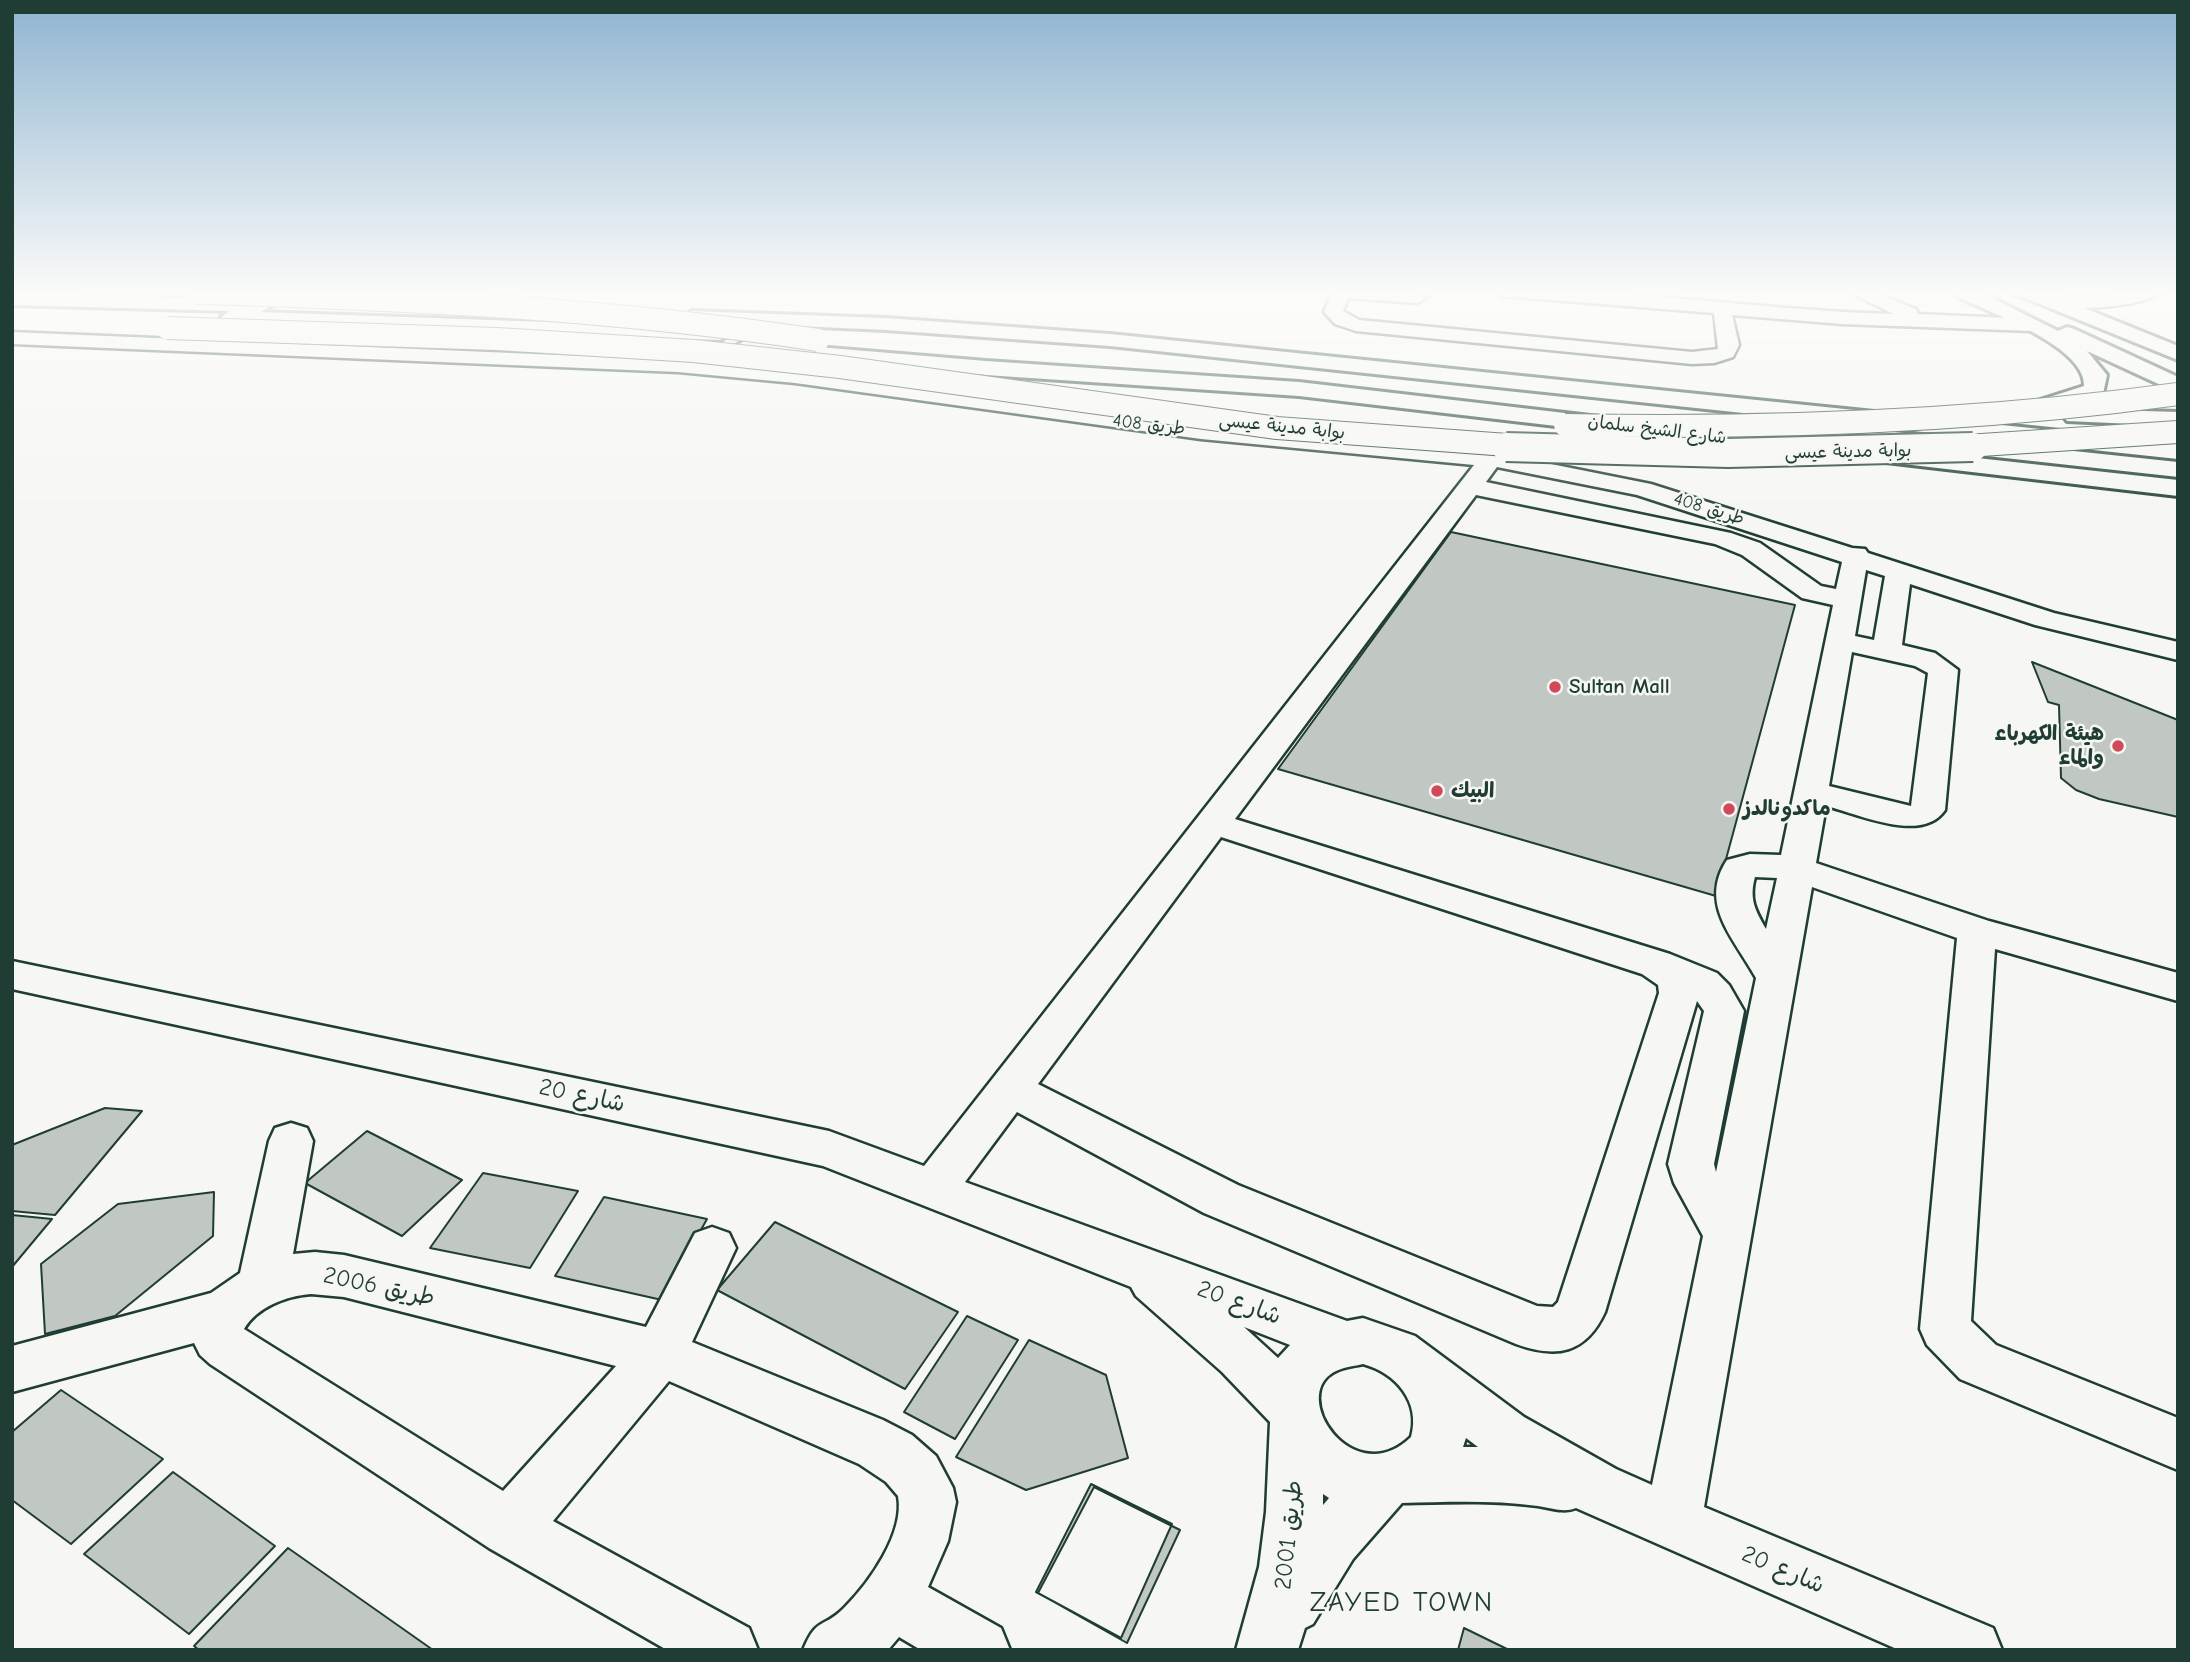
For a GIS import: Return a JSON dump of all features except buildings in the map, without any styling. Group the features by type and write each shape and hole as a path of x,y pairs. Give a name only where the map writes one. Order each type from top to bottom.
{"main road":[{"name":"بوابة مدينة عيسى","path":"827,369 1279,428 1581,452 1876,453 2178,432"},
{"name":"بوابة مدينة عيسى","path":"991,369 1199,399 1529,424 1853,424 2017,415 2178,394"},
{"name":"شارع الشيخ سلمان","path":"1000,369 1287,388 2178,488"},
{"name":"شارع الشيخ سلمان","path":"1266,369 2178,463"},
{"name":"شارع الشيخ سلمان","path":"1385,369 2178,451"},
{"name":"شارع الشيخ سلمان","path":"1542,369 1983,410 2178,419"},
{"path":"1983,410 2057,405 2095,389 2097,376 2093,369"},
{"path":"2145,369 2178,386"},
{"path":"2041,471 2178,497"}],"street":[{"name":"طريق 408","path":"708,369 795,377 1201,432 1490,459 1642,489 1856,555 2045,619 2178,651"},
{"path":"934,1188 1490,459"},
{"path":"1463,495 1779,569 1812,592 1848,600"},
{"path":"1673,1523 1856,555"},
{"path":"1887,651 1899,570"},
{"path":"1811,792 1911,817 1919,817 1928,810 1943,670 1925,659 1840,640"},
{"path":"1213,823 1656,964 1704,983 1717,996 1724,1011 1691,1164 1696,1183 1727,1234"},
{"path":"1776,978 1735,908 1732,892 1740,868 1750,865 1798,868 1977,931 2178,987"},
{"path":"1977,931 1945,1329 1978,1362 2178,1444"},
{"path":"1009,1090 1084,1123 1187,1183 1221,1199 1534,1328 1556,1330 1575,1321 1580,1312 1679,993 1680,986 1671,972"},
{"name":"شارع 20","path":"12,975 829,1149 1136,1268 1237,1301 1340,1342"},
{"path":"291,1140 243,1299 217,1327 218,1339 509,1528 727,1650"},
{"path":"509,1528 659,1355 712,1248"},
{"name":"شارع 20","path":"1136,1268 1240,1355 1292,1416"},
{"name":"طريق 2006","path":"16,1369 243,1299 305,1273 344,1276 659,1355 730,1381 877,1446 904,1462 926,1489 926,1522 912,1560 890,1598 865,1630 834,1650"},
{"path":"1363,1341 1386,1348 1408,1359 1424,1376 1437,1398 1442,1421 1438,1443 1426,1462 1396,1479 1356,1480 1330,1469 1308,1450 1292,1416 1293,1384 1302,1364 1319,1350 1340,1342 1363,1341"},
{"name":"شارع 20","path":"1424,1376 1505,1435 1596,1489 1971,1650"},
{"name":"طريق 2001","path":"1268,1646 1286,1592 1294,1543 1297,1494 1292,1416"},
{"name":"شارع 20","path":"1396,1479 1469,1473 1531,1476 1596,1489"},
{"name":"طريق 2001","path":"1268,1646 1321,1551 1350,1514 1396,1479"},
{"path":"890,1598 979,1650"}],"place":[{"name":"Sultan Mall","path":"1555,687"},
{"name":"هيئة الكهرباء والماء","path":"2118,746"},
{"name":"البيك","path":"1437,791"},
{"name":"ماكدونالدز","path":"1729,809"}],"district":[{"name":"ZAYED TOWN","path":"1402,1603"}]}
